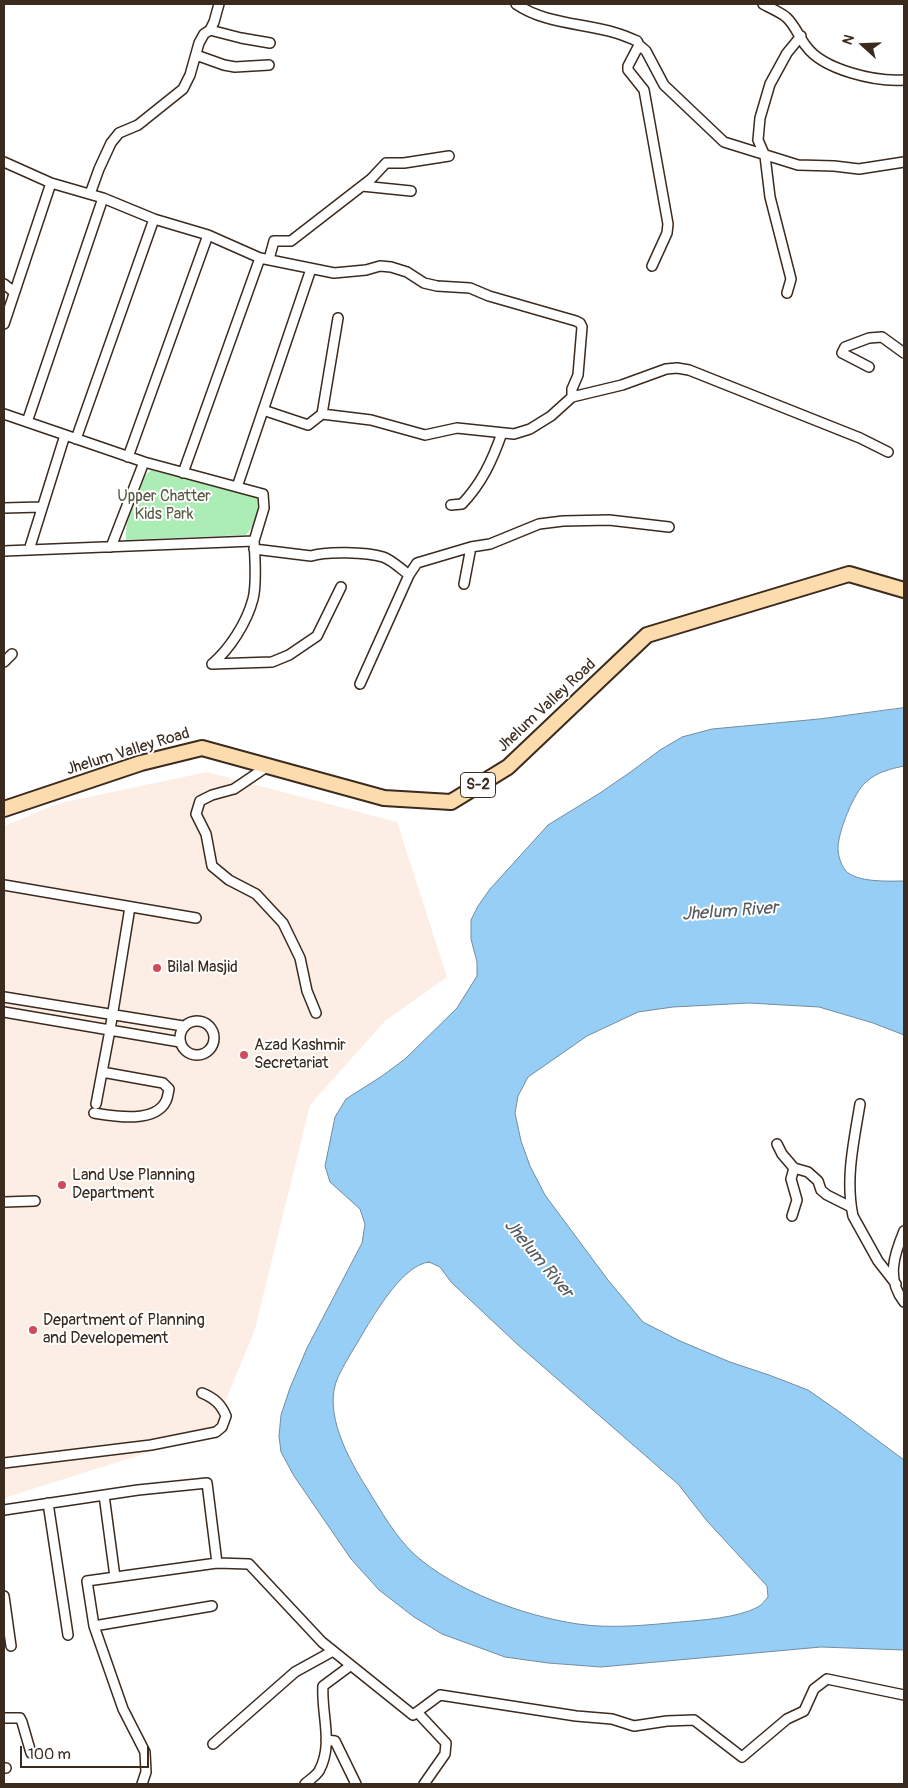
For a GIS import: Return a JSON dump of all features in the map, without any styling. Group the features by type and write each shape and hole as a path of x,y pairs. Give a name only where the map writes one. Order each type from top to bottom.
{"highway":[{"name":"Jhelum Valley Road","path":"4,809 141,763 202,748 384,798 451,802 508,767 647,636 849,574 904,590"}],"street":[{"path":"90,194 111,143 120,132 138,125 182,89 190,76 204,34 210,30 214,22 219,4"},
{"path":"516,4 525,10 544,17 617,33 638,41 639,45 646,51 664,85 724,142 792,164 859,169 904,162"},
{"path":"763,4 786,17 801,36 806,47 833,67 856,75 904,80"},
{"path":"210,30 270,42"},
{"path":"788,293 791,278 770,197 764,156 758,140 760,118 770,84 787,53 801,36"},
{"path":"639,45 628,66 628,70 644,90 668,224 667,233 652,266"},
{"path":"196,55 235,68 269,65"},
{"path":"183,473 265,259 274,241 291,241 362,186 386,163 404,163 449,156"},
{"path":"4,162 50,183 103,198 154,219 208,235 265,259 334,273 366,270 380,266 391,267 407,272 424,283 437,286 470,288 489,296 576,321 582,327 578,375 572,389 572,397"},
{"path":"4,324 50,183"},
{"path":"362,186 411,191"},
{"path":"27,422 103,198"},
{"path":"76,439 154,219"},
{"path":"128,457 208,235"},
{"path":"237,487 311,269"},
{"path":"4,284 14,292"},
{"path":"263,410 308,425 322,414 338,318"},
{"path":"869,368 842,353 845,347 869,338 882,336 904,354"},
{"path":"322,414 371,420 425,435 458,428 514,434 530,429 551,416 572,397 622,385 666,369 690,370 860,438 888,452"},
{"path":"4,414 144,462 263,494 264,508 254,545 254,598 242,625 220,657 212,664 272,662 290,654 317,636 341,586"},
{"path":"451,504 462,504 476,489 493,458 502,433"},
{"path":"29,550 65,435"},
{"path":"111,547 144,462"},
{"path":"4,508 41,507"},
{"path":"360,684 409,575 417,563 471,547 490,544 539,524 563,520 609,520 669,527"},
{"path":"4,551 254,545 311,556 320,553 370,554 385,557 409,575"},
{"path":"464,584 471,547"},
{"path":"4,662 12,654"},
{"path":"268,766 234,789 212,795 200,801 196,814 206,834 212,866 229,880 256,894 283,923 300,958 307,991 316,1013"},
{"path":"4,885 196,918"},
{"path":"102,1072 163,1082 169,1089 166,1102 154,1111 138,1117 95,1108 130,907"},
{"path":"4,997 183,1026"},
{"path":"4,1012 180,1042"},
{"path":"193,1020 204,1022 212,1029 214,1040 209,1050 198,1055 187,1052 180,1042 179,1036 183,1026 193,1020"},
{"path":"860,1104 852,1157 851,1208 853,1216 878,1262 896,1284"},
{"path":"777,1144 782,1154 794,1168 808,1172 827,1195 851,1208"},
{"path":"792,1216 797,1200 791,1180 794,1168"},
{"path":"4,1202 35,1201"},
{"path":"904,1231 893,1263 896,1284 904,1302"},
{"path":"4,1463 150,1445 216,1432 222,1427 226,1416 222,1406 202,1393"},
{"path":"4,1510 104,1495 207,1483 217,1563"},
{"path":"104,1495 115,1577"},
{"path":"48,1503 68,1635"},
{"path":"142,1784 146,1772 145,1752 123,1709 94,1626 87,1581 217,1563 249,1564 322,1642 413,1714 440,1695 576,1716 612,1719 634,1726 668,1721 694,1720 742,1757 787,1719 804,1711 814,1689 827,1679 904,1695"},
{"path":"4,1596 11,1646"},
{"path":"94,1626 212,1606"},
{"path":"213,1744 295,1672 333,1651"},
{"path":"305,1784 318,1772 326,1752 326,1730 322,1702 323,1686 350,1666"},
{"path":"417,1712 446,1743 445,1754 424,1784"},
{"path":"4,1718 20,1718 30,1753"},
{"path":"326,1740 335,1741 356,1784"}],"shaded area":[{"path":"207,772 397,822 447,977 385,1021 310,1105 255,1329 213,1432 4,1498 4,826 60,803"}],"green space":[{"name":"Upper Chatter Kids Park","path":"151,470 257,498 258,509 252,527 246,535 126,540 131,502 139,484"}],"water":[{"name":"Jhelum River","path":"904,708 904,766 879,773 861,787 848,813 841,832 838,848 842,865 850,874 865,879 904,881 904,1035 873,1023 819,1007 749,1003 673,1007 638,1012 587,1036 528,1077 518,1096 515,1113 521,1141 530,1166 545,1195 608,1280 643,1322 680,1341 730,1362 808,1390 904,1460 904,1650 821,1647 601,1667 548,1663 505,1657 442,1634 414,1617 379,1590 351,1559 294,1476 281,1452 279,1436 281,1415 290,1388 307,1348 362,1243 365,1224 360,1209 330,1182 325,1166 335,1117 346,1099 405,1059 457,1008 477,976 477,962 471,939 471,920 490,889 548,825 600,793 660,750 682,737 712,729 819,719","holes":["429,1262 440,1267 451,1282 517,1344 678,1484 707,1521 767,1586 768,1597 761,1605 750,1611 720,1618 629,1626 578,1624 535,1615 491,1600 449,1579 407,1547 383,1515 353,1465 335,1420 334,1391 338,1377 348,1358 393,1288 410,1271 420,1265"]}],"place":[{"name":"Bilal Masjid","path":"157,968"},
{"name":"Azad Kashmir Secretariat","path":"244,1055"},
{"name":"Land Use Planning Department","path":"62,1185"},
{"name":"Department of Planning and Developement","path":"33,1330"}]}
